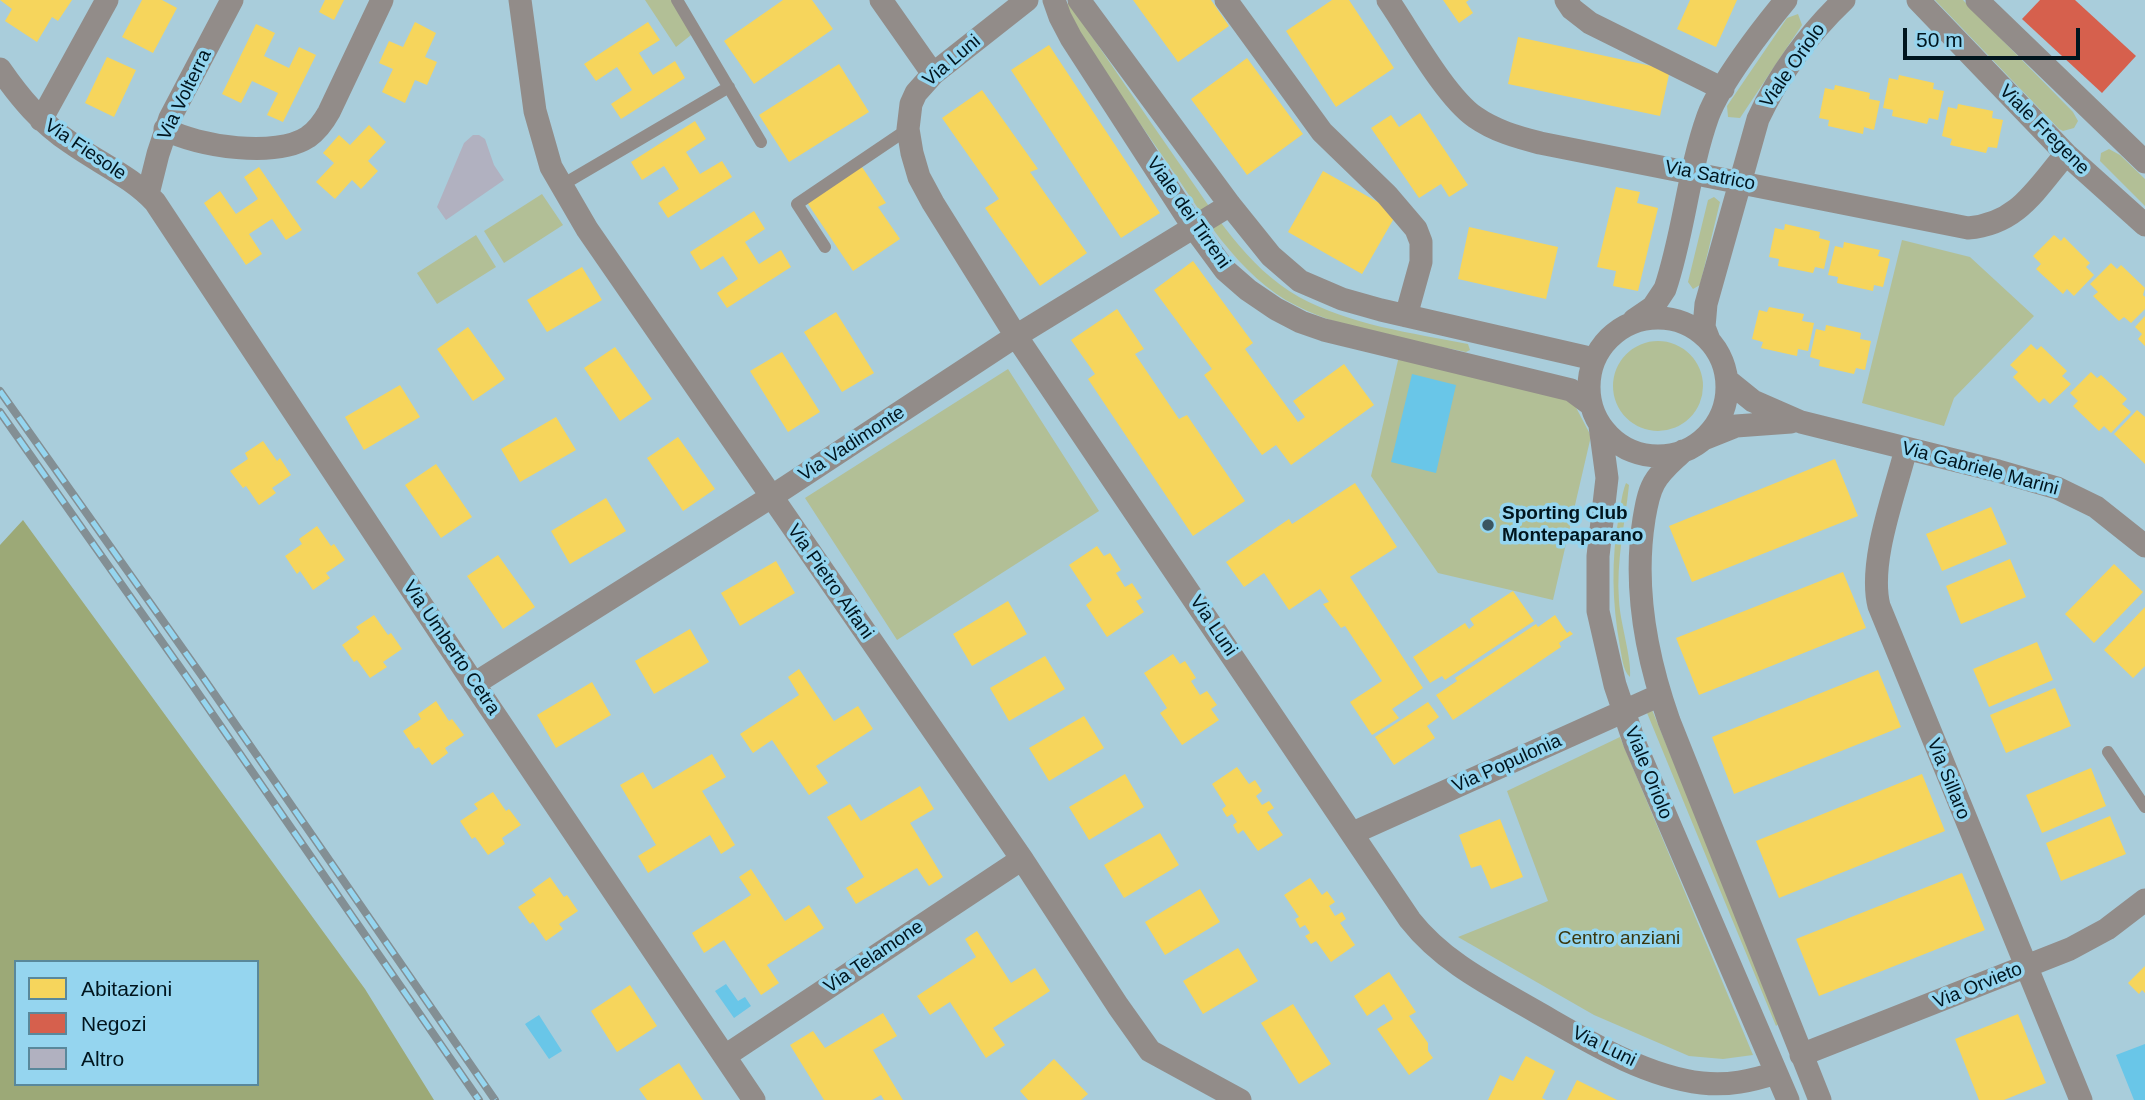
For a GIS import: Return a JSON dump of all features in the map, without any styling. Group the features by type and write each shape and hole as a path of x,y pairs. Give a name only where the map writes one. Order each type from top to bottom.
{"street":[{"path":"41,120 107,0"},
{"name":"Via Volterra","path":"148,194 165,130 232,0"},
{"path":"165,130 199,142 257,148 284,147 310,136 323,123 329,112 382,0"},
{"name":"Via Pietro Alfani","path":"520,0 535,111 551,167 587,229 1022,859 1150,1051 1240,1100"},
{"path":"881,0 933,74"},
{"name":"Via Luni","path":"1027,0 924,82 911,104 908,129 912,153 926,189 1016,336 1410,920 1438,950 1471,975 1570,1031 1641,1065 1688,1080 1721,1084 1738,1083 1776,1073"},
{"name":"Viale dei Tirreni","path":"1054,0 1071,38 1194,228 1237,281 1261,300 1301,322 1339,335 1571,390 1590,404"},
{"name":"Viale dei Tirreni","path":"1079,0 1230,205 1271,256 1300,281 1342,299 1406,316 1594,359"},
{"path":"1227,0 1322,132 1387,195 1416,229 1421,242 1421,262 1406,316"},
{"name":"Via Satrico","path":"1388,0 1451,93 1468,112 1491,127 1540,143 1945,225 1979,227 2001,221 2019,210 2066,155"},
{"path":"1566,0 1572,9 1590,23 1723,89"},
{"path":"1625,325 1647,318 1670,318 1691,326 1709,340 1721,358 1727,380 1726,402 1717,423 1693,446 1661,456 1637,453 1616,443 1600,426 1590,404 1588,381 1594,359 1607,339 1625,325 1653,307 1665,289 1707,118 1723,89 1786,0"},
{"name":"Viale Oriolo","path":"1709,340 1704,327 1706,304 1751,136 1764,105 1807,40 1844,0"},
{"name":"Viale Fregene","path":"1918,0 2066,155 2145,225"},
{"path":"1978,0 2145,162"},
{"name":"Via Fiesole","path":"0,69 21,99 41,120 71,144 126,177 148,194"},
{"name":"Via Umberto Cetra","path":"148,194 754,1100"},
{"name":"Via Vadimonte","path":"474,684 771,497 1016,336 1230,205"},
{"name":"Via Gabriele Marini","path":"1727,380 1753,401 1801,422 2019,477 2075,496 2107,515 2145,546"},
{"name":"Via Gabriele Marini","path":"1693,446 1736,426 1801,422"},
{"name":"Viale Oriolo","path":"1600,426 1606,478 1597,594 1600,629 1623,712 1788,1100"},
{"name":"Viale Oriolo","path":"1693,446 1665,468 1654,483 1646,507 1641,541 1642,613 1660,695 1820,1100"},
{"name":"Via Sillaro","path":"1906,449 1881,547 1876,587 1879,606 2081,1100"},
{"name":"Via Populonia","path":"1353,833 1660,695"},
{"name":"Via Telamone","path":"725,1056 1022,859"},
{"name":"Via Orvieto","path":"1801,1055 2026,967 2079,944 2142,909"}],"lane":[{"path":"677,0 761,142"},
{"path":"562,185 729,87"},
{"path":"824,247 797,204 908,129"},
{"path":"2108,752 2145,807"}],"green space":[{"path":"645,0 684,0 691,35 676,47"},
{"path":"1935,0 1963,0 2073,112 2078,121 2074,128 2063,131 2059,129"},
{"path":"1063,3 1070,4 1218,219 1247,254 1280,285 1339,315 1382,327 1468,344 1470,350 1466,352 1402,339 1337,322 1297,306 1256,278 1206,220 1061,9"},
{"path":"1798,14 1802,25 1740,118 1728,117 1727,106 1787,18"},
{"path":"2109,149 2120,155 2145,179 2145,206 2100,161 2101,153"},
{"path":"542,194 563,225 504,263 484,231"},
{"path":"1714,197 1720,202 1700,285 1693,289 1688,282 1708,200"},
{"path":"476,235 496,267 437,304 417,273"},
{"path":"1902,240 1970,257 2034,316 1954,398 1944,426 1862,403"},
{"path":"1658,341 1675,345 1690,354 1699,369 1703,386 1699,403 1690,418 1675,427 1658,431 1641,427 1626,418 1617,403 1613,386 1617,369 1626,354 1641,345"},
{"name":"Sporting Club Montepaparano","path":"1399,356 1570,396 1591,436 1553,600 1438,573 1371,476"},
{"path":"1008,369 1099,511 897,640 805,498"},
{"path":"1626,483 1629,485 1618,586 1630,677 1624,668 1620,647 1614,581 1616,532"},
{"path":"23,520 365,989 434,1100 0,1100 0,545"},
{"path":"1650,705 1781,1022 1776,1026 1645,708"},
{"name":"Centro anziani","path":"1620,737 1753,1055 1723,1059 1689,1056 1594,1015 1458,937 1548,901 1507,791"}],"water":[{"path":"1412,374 1456,385 1436,473 1391,462"},
{"path":"726,984 738,1001 745,997 751,1006 734,1018 715,991"},
{"path":"539,1015 562,1051 549,1059 525,1024"},
{"path":"2145,1044 2145,1100 2134,1100 2116,1055"}],"building: Abitazioni":[{"path":"0,0 72,0 58,21 52,17 37,42 5,21 12,9"},
{"path":"142,0 162,0 177,8 153,53 122,37"},
{"path":"325,0 344,0 334,20 319,12"},
{"path":"783,0 812,0 833,29 754,84 724,41"},
{"path":"1133,0 1211,0 1229,26 1178,62"},
{"path":"1332,0 1349,0 1394,68 1336,107 1286,31"},
{"path":"1443,0 1469,0 1466,2 1473,13 1459,23"},
{"path":"1690,0 1737,0 1716,47 1677,29"},
{"path":"415,22 436,33 425,57 437,62 427,85 415,80 405,103 382,92 393,69 379,63 389,41 403,47"},
{"path":"648,22 660,40 639,53 653,75 675,61 685,78 621,119 611,104 632,90 617,67 596,81 584,64"},
{"path":"256,24 275,33 264,56 289,68 299,47 316,55 283,122 267,115 278,93 252,81 241,103 222,94"},
{"path":"1518,37 1670,70 1660,116 1508,84"},
{"path":"1049,45 1160,213 1121,238 1011,70"},
{"path":"107,57 136,70 114,117 85,103"},
{"path":"1247,58 1303,134 1247,175 1191,99"},
{"path":"839,64 869,112 789,162 759,115"},
{"path":"1899,75 1934,83 1933,89 1944,91 1938,120 1929,118 1927,124 1892,116 1893,110 1883,108 1889,78 1898,80"},
{"path":"1835,85 1870,93 1869,99 1880,101 1874,130 1864,127 1863,134 1828,126 1829,120 1819,118 1825,88 1834,90"},
{"path":"982,90 1038,169 1030,172 1087,253 1040,286 985,208 999,199 942,118"},
{"path":"1958,104 1993,111 1992,118 2003,120 1997,148 1988,147 1986,153 1950,145 1952,139 1942,136 1948,107 1957,109"},
{"path":"1420,113 1468,185 1449,197 1441,184 1419,198 1371,128 1391,115 1399,127"},
{"path":"695,121 706,139 686,152 700,174 722,161 732,177 668,218 658,203 679,189 664,166 642,180 631,162"},
{"path":"369,125 386,142 368,161 378,171 361,189 352,180 335,199 316,182 334,163 323,153 339,135 350,145"},
{"path":"860,164 886,203 878,207 900,239 853,271 806,201"},
{"path":"259,167 302,230 286,240 272,219 249,234 262,254 246,265 204,203 220,191 236,214 258,199 244,177"},
{"path":"1323,171 1397,213 1362,274 1288,232"},
{"path":"1616,187 1640,192 1637,203 1658,208 1638,291 1613,286 1616,271 1597,267"},
{"path":"754,211 765,229 745,242 759,264 781,250 791,267 727,308 717,293 738,279 723,256 701,270 690,252"},
{"path":"1785,224 1820,232 1819,238 1830,241 1824,269 1815,267 1813,273 1778,266 1779,259 1769,257 1775,228 1784,230"},
{"path":"1469,227 1558,247 1546,299 1458,279"},
{"path":"2054,235 2061,241 2064,237 2090,263 2086,267 2094,275 2074,296 2067,289 2063,294 2036,269 2041,264 2033,256"},
{"path":"1844,242 1880,250 1878,256 1890,259 1883,287 1874,285 1873,291 1837,283 1838,277 1828,275 1835,246 1843,248"},
{"path":"1193,261 1253,343 1245,349 1298,422 1305,417 1293,401 1344,364 1374,405 1291,465 1276,445 1262,455 1204,375 1212,369 1154,290"},
{"path":"2111,263 2117,269 2121,265 2145,288 2145,309 2131,323 2124,317 2119,321 2093,296 2098,292 2090,284"},
{"path":"582,267 602,300 547,332 527,300"},
{"path":"1769,307 1804,314 1802,321 1814,323 1808,351 1798,349 1797,356 1761,348 1763,342 1752,339 1759,310 1767,312"},
{"path":"1117,309 1144,349 1135,354 1179,419 1187,415 1245,501 1193,536 1088,379 1095,374 1071,340"},
{"path":"836,312 874,373 842,392 804,332"},
{"path":"2145,316 2145,346 2138,339 2142,334 2135,327"},
{"path":"1826,325 1861,333 1860,339 1871,341 1865,370 1856,368 1854,374 1819,366 1820,360 1810,357 1816,329 1825,331"},
{"path":"468,327 505,379 473,401 437,349"},
{"path":"2031,344 2037,350 2041,346 2067,371 2062,376 2071,384 2050,404 2044,398 2039,403 2013,377 2018,372 2010,365"},
{"path":"615,347 652,399 620,421 584,368"},
{"path":"782,352 820,412 788,432 750,371"},
{"path":"2091,372 2097,378 2101,375 2127,399 2122,404 2131,412 2111,433 2104,426 2099,431 2073,406 2078,401 2070,393"},
{"path":"400,385 420,417 364,450 345,417"},
{"path":"2137,410 2145,417 2145,464 2114,434"},
{"path":"556,417 576,450 520,482 501,449"},
{"path":"678,437 715,489 683,511 647,458"},
{"path":"263,441 277,461 280,458 291,475 272,488 276,493 259,505 246,486 243,488 230,471 248,459 245,453"},
{"path":"1835,459 1858,516 1692,582 1669,526"},
{"path":"436,464 472,517 441,538 405,485"},
{"path":"1355,483 1397,547 1350,577 1423,688 1392,709 1399,718 1372,735 1350,702 1382,681 1345,626 1341,628 1323,604 1329,602 1320,589 1289,610 1264,573 1244,587 1226,562 1289,519 1292,524"},
{"path":"606,498 626,531 570,564 551,531"},
{"path":"1991,507 2007,544 1942,571 1926,534"},
{"path":"317,526 345,560 326,573 330,578 313,590 300,571 297,574 285,556 302,544 299,539"},
{"path":"1097,546 1104,556 1110,553 1121,570 1116,573 1125,587 1132,583 1142,598 1136,601 1144,612 1107,637 1086,605 1092,600 1069,565"},
{"path":"498,555 535,607 503,629 467,576"},
{"path":"2010,559 2026,597 1961,624 1946,586"},
{"path":"776,561 795,593 740,626 721,593"},
{"path":"2114,564 2143,592 2094,643 2065,614"},
{"path":"1843,572 1866,628 1699,695 1676,638"},
{"path":"1513,591 1534,621 1445,680 1442,676 1430,683 1413,657 1465,623 1469,629 1474,625 1470,619"},
{"path":"1008,601 1027,634 972,666 953,634"},
{"path":"2145,607 2145,666 2133,678 2104,650"},
{"path":"374,615 402,649 383,662 387,667 370,678 342,645 360,632 356,627"},
{"path":"1555,615 1567,633 1570,631 1573,634 1559,643 1561,647 1453,720 1436,695 1457,681 1455,678 1536,624 1538,627"},
{"path":"690,629 709,662 654,694 635,661"},
{"path":"2037,642 2053,680 1989,707 1973,669"},
{"path":"1173,654 1180,664 1185,661 1196,678 1191,681 1200,695 1207,691 1217,705 1211,709 1219,720 1182,745 1160,713 1167,708 1144,673"},
{"path":"1045,656 1065,689 1009,721 990,688"},
{"path":"799,669 834,721 858,706 873,729 816,766 828,783 809,795 772,740 753,753 740,734 799,695 788,677"},
{"path":"1878,670 1901,727 1734,794 1712,737"},
{"path":"592,682 611,715 556,748 537,715"},
{"path":"2055,688 2071,726 2006,753 1990,715"},
{"path":"436,701 449,721 452,719 464,735 445,748 448,753 432,765 419,747 415,749 403,731 421,719 418,714"},
{"path":"1428,702 1439,717 1427,726 1435,738 1394,765 1375,737"},
{"path":"1084,716 1104,748 1049,781 1029,748"},
{"path":"712,754 726,777 702,791 735,845 721,854 710,835 648,873 638,856 656,845 620,785 643,772 653,789"},
{"path":"1237,767 1249,784 1255,780 1262,791 1256,796 1262,805 1269,801 1274,808 1267,812 1283,835 1258,851 1243,830 1238,834 1233,825 1237,822 1232,814 1227,817 1222,809 1226,806 1212,784"},
{"path":"2091,768 2106,806 2042,833 2026,795"},
{"path":"1125,774 1144,807 1089,840 1069,807"},
{"path":"1922,774 1945,831 1779,898 1756,841"},
{"path":"920,786 934,809 910,823 943,877 929,886 917,868 856,904 846,888 864,877 827,817 850,804 861,821"},
{"path":"493,792 506,811 509,809 521,825 502,838 505,844 488,855 475,837 472,839 460,821 478,809 474,804"},
{"path":"2110,816 2126,854 2061,881 2046,843"},
{"path":"1500,819 1523,877 1491,889 1481,865 1471,868 1459,835"},
{"path":"1160,833 1179,865 1124,898 1104,865"},
{"path":"751,869 785,921 809,905 824,928 767,965 779,983 761,995 724,940 704,953 692,933 751,895 739,877"},
{"path":"1962,873 1985,930 1819,996 1796,939"},
{"path":"550,877 578,911 559,924 563,929 546,941 518,907 536,895 532,890"},
{"path":"1310,878 1322,895 1327,891 1335,902 1329,906 1335,916 1342,912 1346,919 1340,923 1355,945 1331,962 1316,941 1311,944 1305,936 1310,933 1305,925 1300,928 1295,919 1299,917 1284,895"},
{"path":"1200,889 1220,922 1165,955 1145,922"},
{"path":"977,931 1011,983 1035,968 1050,991 993,1028 1005,1045 986,1058 950,1002 930,1015 917,996 976,957 965,939"},
{"path":"1238,948 1258,981 1203,1014 1183,981"},
{"path":"2145,966 2145,993 2142,990 2139,994 2128,983"},
{"path":"1389,972 1416,1012 1409,1016 1428,1043 1428,1051 1433,1058 1409,1075 1377,1029 1393,1019 1384,1004 1367,1016 1354,996"},
{"path":"630,985 657,1026 617,1052 591,1011"},
{"path":"1293,1004 1331,1064 1299,1084 1261,1023"},
{"path":"883,1013 897,1036 873,1050 903,1100 884,1100 881,1095 872,1100 824,1100 790,1045 813,1031 825,1048"},
{"path":"2018,1014 2046,1083 2004,1100 1979,1100 1955,1039"},
{"path":"1526,1056 1555,1071 1542,1098 1546,1100 1488,1100 1500,1075 1513,1081"},
{"path":"1054,1059 1088,1094 1081,1100 1028,1100 1020,1091"},
{"path":"679,1063 703,1100 647,1100 639,1089"},
{"path":"1577,1080 1617,1100 1567,1100"}],"building: Negozi":[{"path":"2040,0 2075,0 2136,56 2102,93 2022,19"}],"building: Altro":[{"path":"473,135 485,139 494,165 504,180 446,220 437,207 464,143"}],"railway":[{"path":"0,391 202,676 495,1100"},
{"path":"0,412 479,1100"}],"place":[{"name":"Sporting Club Montepaparano","path":"1488,525"}]}
